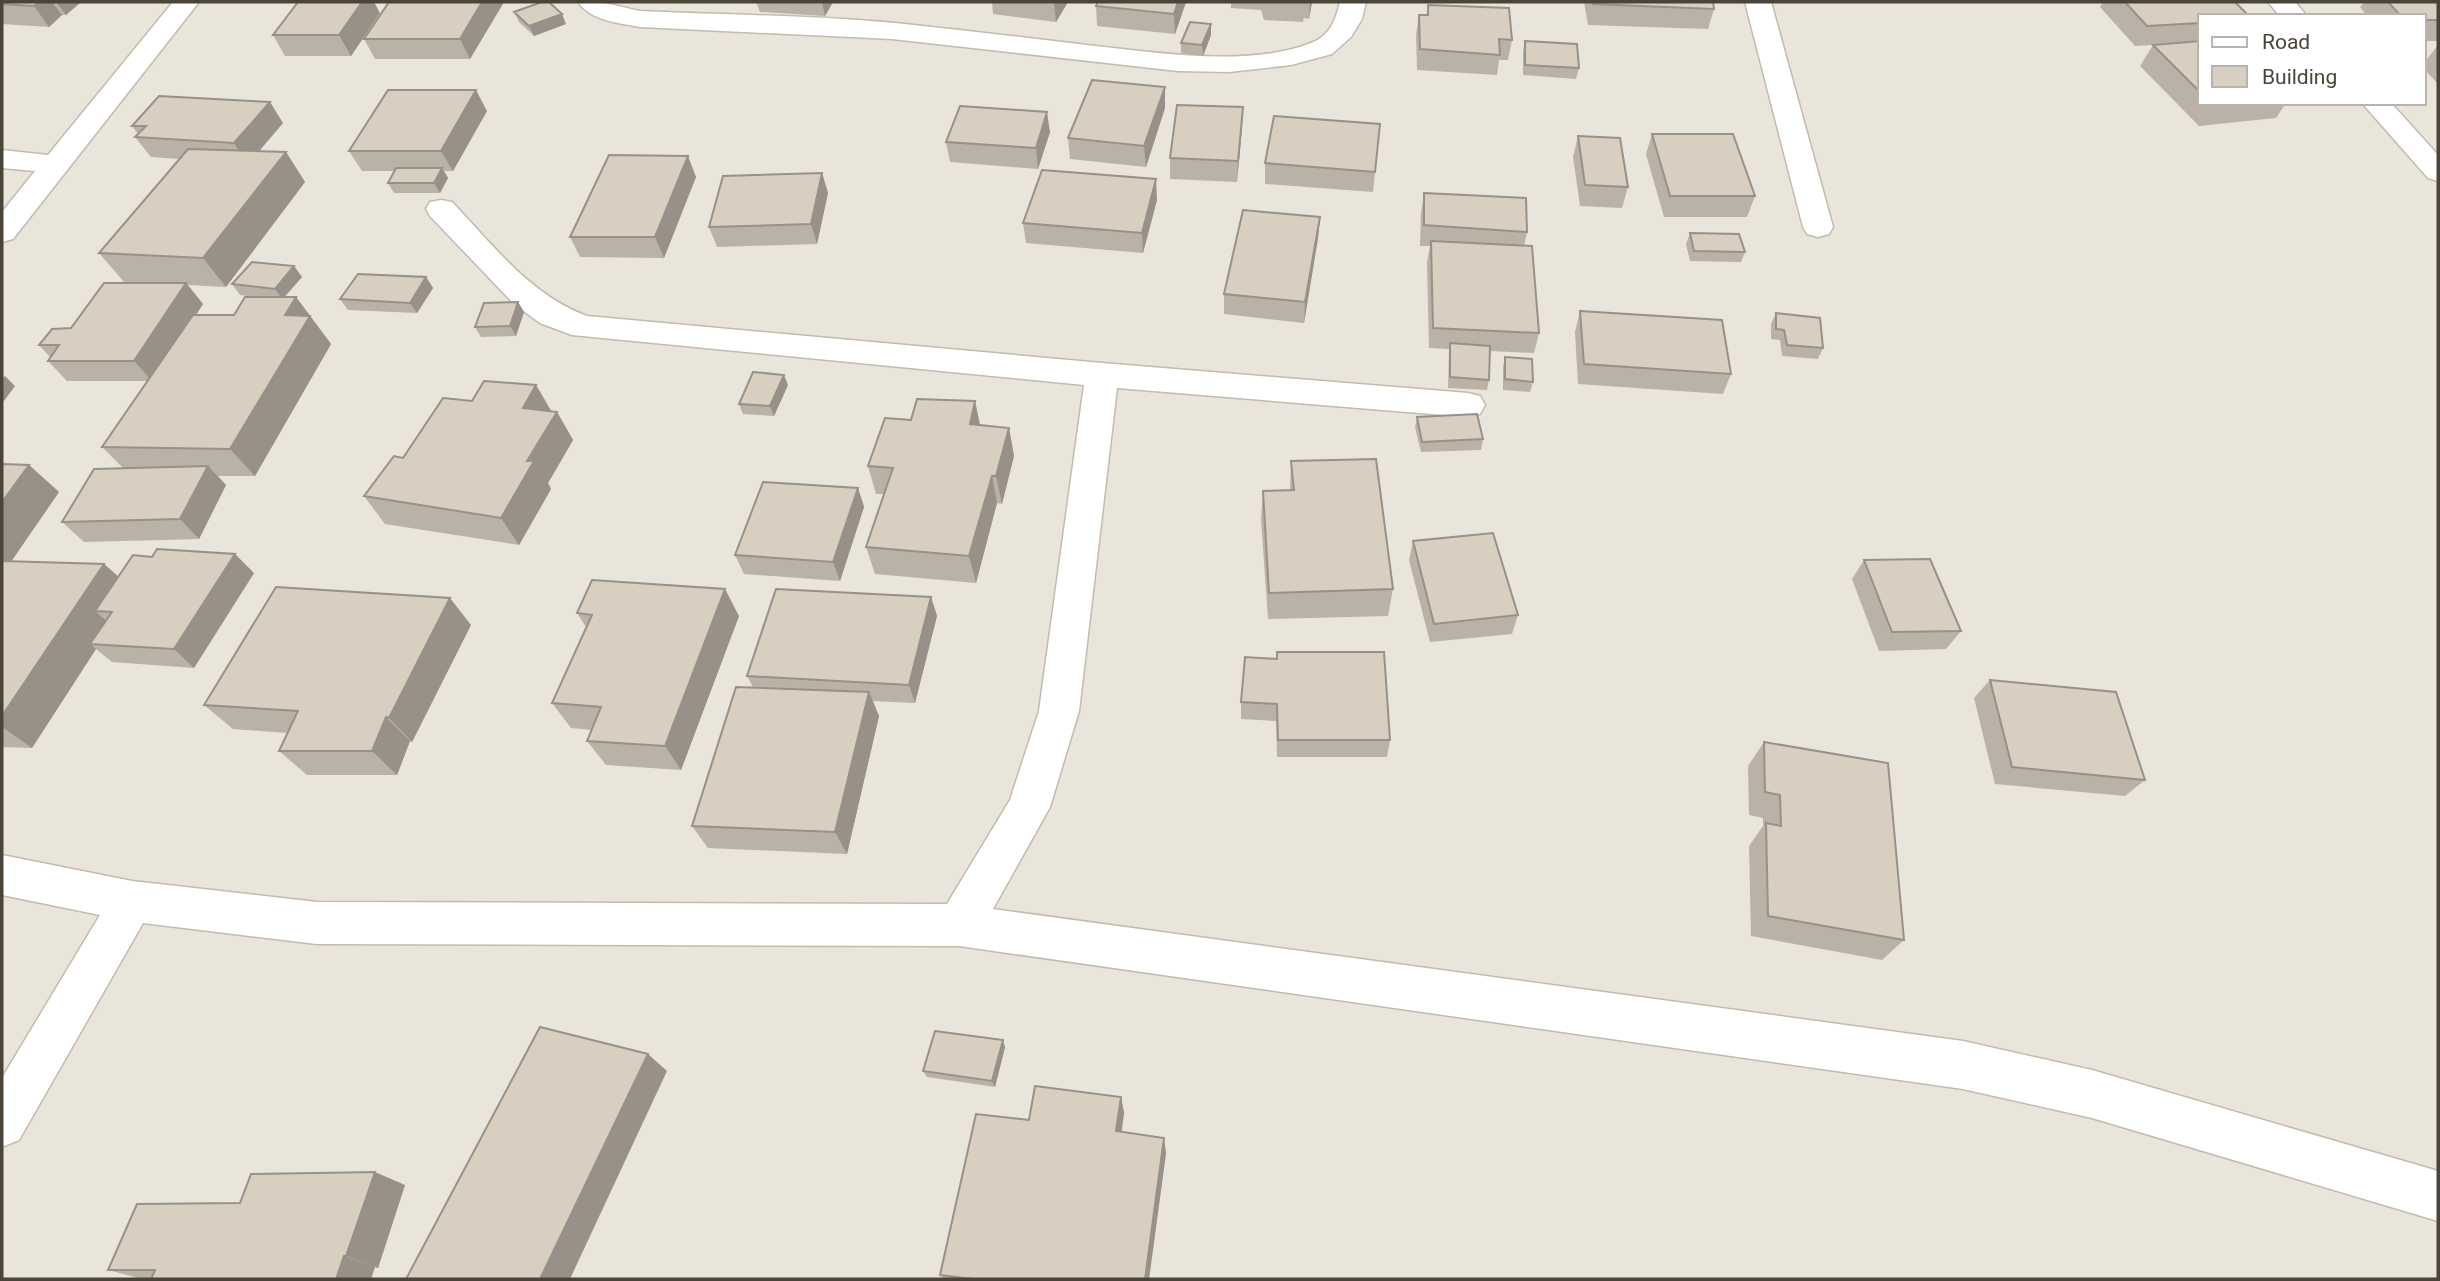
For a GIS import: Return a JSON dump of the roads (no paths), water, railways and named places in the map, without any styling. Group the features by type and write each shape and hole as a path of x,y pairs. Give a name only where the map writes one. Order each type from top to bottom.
{"street":[{"path":"2,232 186,2"},
{"path":"591,2 610,13 640,19 892,31 1178,63 1229,64 1291,57 1323,48 1338,37 1349,19 1353,2"},
{"path":"1758,2 1818,227"},
{"path":"2379,105 2426,142 2438,172"},
{"path":"2,159 56,164"},
{"path":"441,209 525,297 551,315 583,327 1102,375 1468,405"},
{"path":"959,925 1029,807 1059,711 1102,375"},
{"path":"2,876 132,901 317,923 959,925 1963,1065 2092,1094 2438,1196"},
{"path":"2,1123 132,901"}]}
